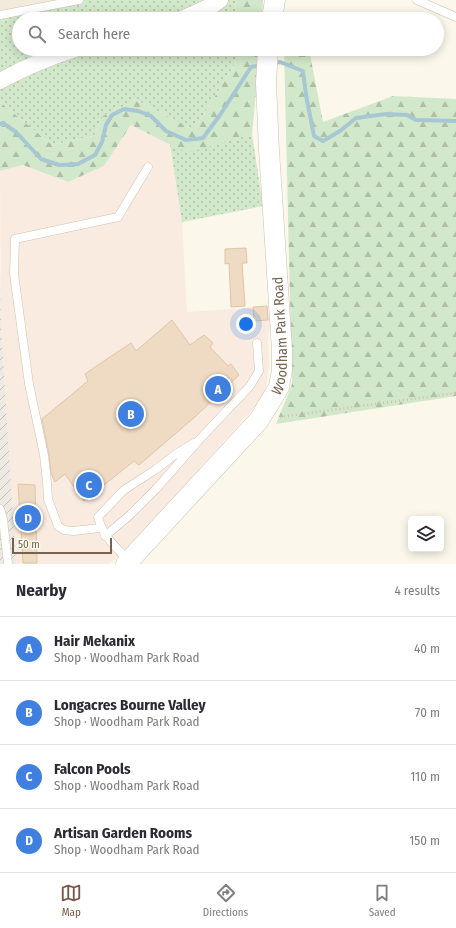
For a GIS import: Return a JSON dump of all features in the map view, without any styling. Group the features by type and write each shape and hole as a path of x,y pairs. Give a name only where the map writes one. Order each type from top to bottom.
{"street":[{"path":"198,12 220,0"},
{"path":"273,12 275,0"},
{"path":"0,81 21,69 54,56"},
{"name":"Woodham Park Road","path":"127,562 259,420 279,387 282,370 282,350 269,150 266,83 268,56"}],"lane":[{"path":"16,12 79,0"},
{"path":"417,0 456,17"},
{"path":"0,15 12,13"},
{"path":"100,528 73,531 64,530 58,526 48,499 44,455 29,384 14,274 15,239 118,217 148,168"},
{"path":"105,536 130,515 156,489 199,440 250,386 259,371 257,343"},
{"path":"127,562 105,536 100,528 98,517 124,490 199,440"},
{"path":"0,509 3,520 8,564"}],"path":[{"path":"259,420 456,393"}],"shaded area":[{"path":"0,0 74,0 27,12 12,12 12,16 0,19"},
{"path":"131,125 170,144 182,222 187,312 273,306 268,340 269,362 267,383 261,400 134,542 109,564 16,564 1,326 0,171 23,165 68,182 104,166"},
{"path":"0,270 1,326 16,564 0,564"}],"green space":[{"path":"73,0 235,0 236,12 15,12"},
{"path":"235,0 263,0 262,12 236,12"},
{"path":"12,13 12,56 240,56 194,130 136,100 103,116 94,136 52,145 0,102 0,15"},
{"path":"240,56 259,56 252,134 187,153 131,125 104,166 68,182 23,165 0,171 0,102 52,145 94,136 103,116 136,100 194,130"},
{"path":"284,56 310,56 323,122 393,96 456,99 456,396 276,424 292,384"},
{"path":"252,134 263,206 182,222 170,144 187,152"}],"building":[{"path":"246,248 247,263 242,263 245,306 231,307 229,263 225,264 225,249"},
{"path":"267,306 268,320 254,321 253,307"},
{"path":"172,320 190,345 204,335 213,343 210,347 228,366 231,364 239,375 196,416 139,465 134,461 84,501 65,474 55,482 51,473 42,419 88,381 85,374 131,343 136,351"},
{"path":"18,484 35,485 37,563 23,563"}],"waterway":[{"path":"273,63 280,62 303,71 314,136 323,141 340,131 356,118 386,114 407,115 416,120 456,121"},
{"path":"0,124 3,123 16,132 41,159 59,165 78,164 95,155 102,142 106,125 112,115 124,109 138,111 151,116 166,131 186,140 203,138 220,115 251,67 262,65"}],"place":[{"name":"Hair Mekanix","path":"218,389"},
{"name":"Longacres Bourne Valley","path":"131,414"},
{"name":"Falcon Pools","path":"89,485"},
{"name":"Artisan Garden Rooms","path":"28,518"}]}
